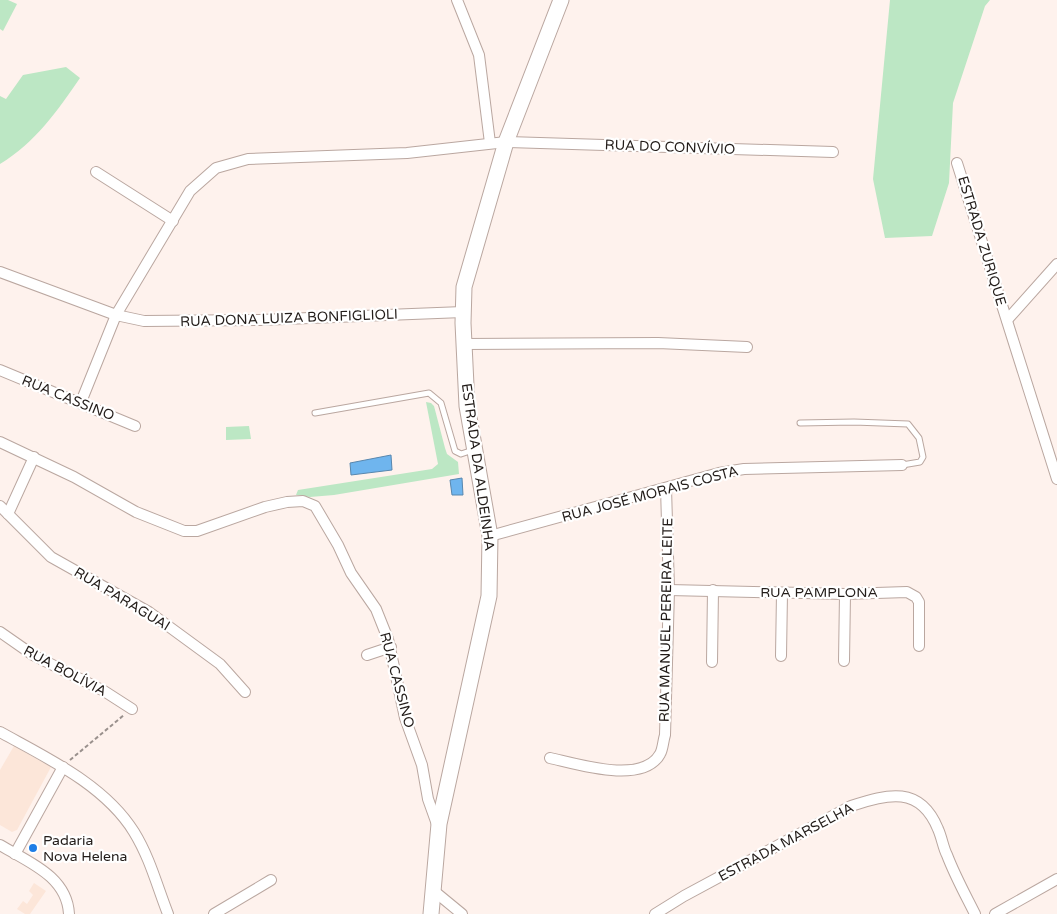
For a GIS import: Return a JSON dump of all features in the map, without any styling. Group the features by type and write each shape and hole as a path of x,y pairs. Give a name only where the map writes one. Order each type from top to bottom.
{"street":[{"path":"457,0 479,55 490,143"},
{"name":"ESTRADA DA ALDEINHA","path":"431,914 438,829 489,596 490,536 467,406 463,312 464,287 506,142 561,0"},
{"name":"RUA DO CONVÍVIO","path":"81,402 116,315 190,191 216,168 233,162 248,159 407,153 506,142 833,152"},
{"name":"ESTRADA ZURIQUE","path":"957,163 1057,479"},
{"path":"96,172 173,221"},
{"name":"ESTRADA ZURIQUE","path":"1007,320 1057,264"},
{"name":"RUA DONA LUIZA BONFIGLIOLI","path":"0,272 116,315 144,321 205,321 463,312"},
{"path":"464,344 658,343 747,347"},
{"name":"RUA CASSINO","path":"0,370 135,426"},
{"name":"RUA CASSINO","path":"0,442 34,457 136,512 184,531 197,531 265,507 295,501 303,501 315,506 334,537 351,573 376,609 391,647 405,718 422,765 428,799 438,829"},
{"path":"8,514 34,457"},
{"name":"RUA JOSÉ MORAIS COSTA","path":"490,536 666,488 744,469 902,465"},
{"name":"RUA MANUEL PEREIRA LEITE","path":"550,758 617,771 630,770 653,762 660,754 665,735 669,590 666,488"},
{"name":"RUA PARAGUAI","path":"0,506 51,557 149,612 220,664 245,692"},
{"name":"RUA PAMPLONA","path":"669,590 912,594 919,602 919,646"},
{"path":"712,662 713,590"},
{"path":"781,656 782,593"},
{"path":"844,661 845,594"},
{"name":"RUA BOLÍVIA","path":"0,632 33,655 104,691 132,709"},
{"path":"367,655 391,647"},
{"path":"0,732 63,767 112,806 133,830 150,863 168,914"},
{"path":"15,854 63,767"},
{"name":"ESTRADA MARSELHA","path":"655,914 684,896 851,806 879,797 894,795 916,800 930,815 938,830 960,888 974,914"},
{"path":"0,844 56,880 66,897 69,914"},
{"path":"995,914 1057,879"},
{"path":"214,914 271,880"},
{"path":"434,891 462,914"}],"lane":[{"path":"315,413 429,393 442,403 455,452 461,454 475,449"},
{"path":"800,423 908,424 919,438 923,457 920,462 902,465"}],"path":[{"path":"63,767 132,709"}],"shaded area":[{"path":"14,746 51,767 17,830 12,832 0,825 0,770"},
{"path":"34,883 46,891 30,914 25,914 17,909 23,901 27,904 33,895 29,891"}],"green space":[{"path":"0,0 8,0 17,4 3,31 0,29"},
{"path":"890,0 990,0 985,6 953,103 949,183 932,236 885,238 873,179"},
{"path":"66,67 80,78 54,114 35,136 13,156 0,164 0,96 6,99 23,75"},
{"path":"426,402 434,406 447,454 458,462 459,474 334,495 310,497 296,495 298,490 432,469 438,464"},
{"path":"249,426 251,439 226,440 226,427"}],"water":[{"path":"391,455 392,470 351,475 350,463"},
{"path":"462,478 463,495 452,495 450,480"}],"place":[{"name":"Padaria Nova Helena","path":"33,848"}]}
